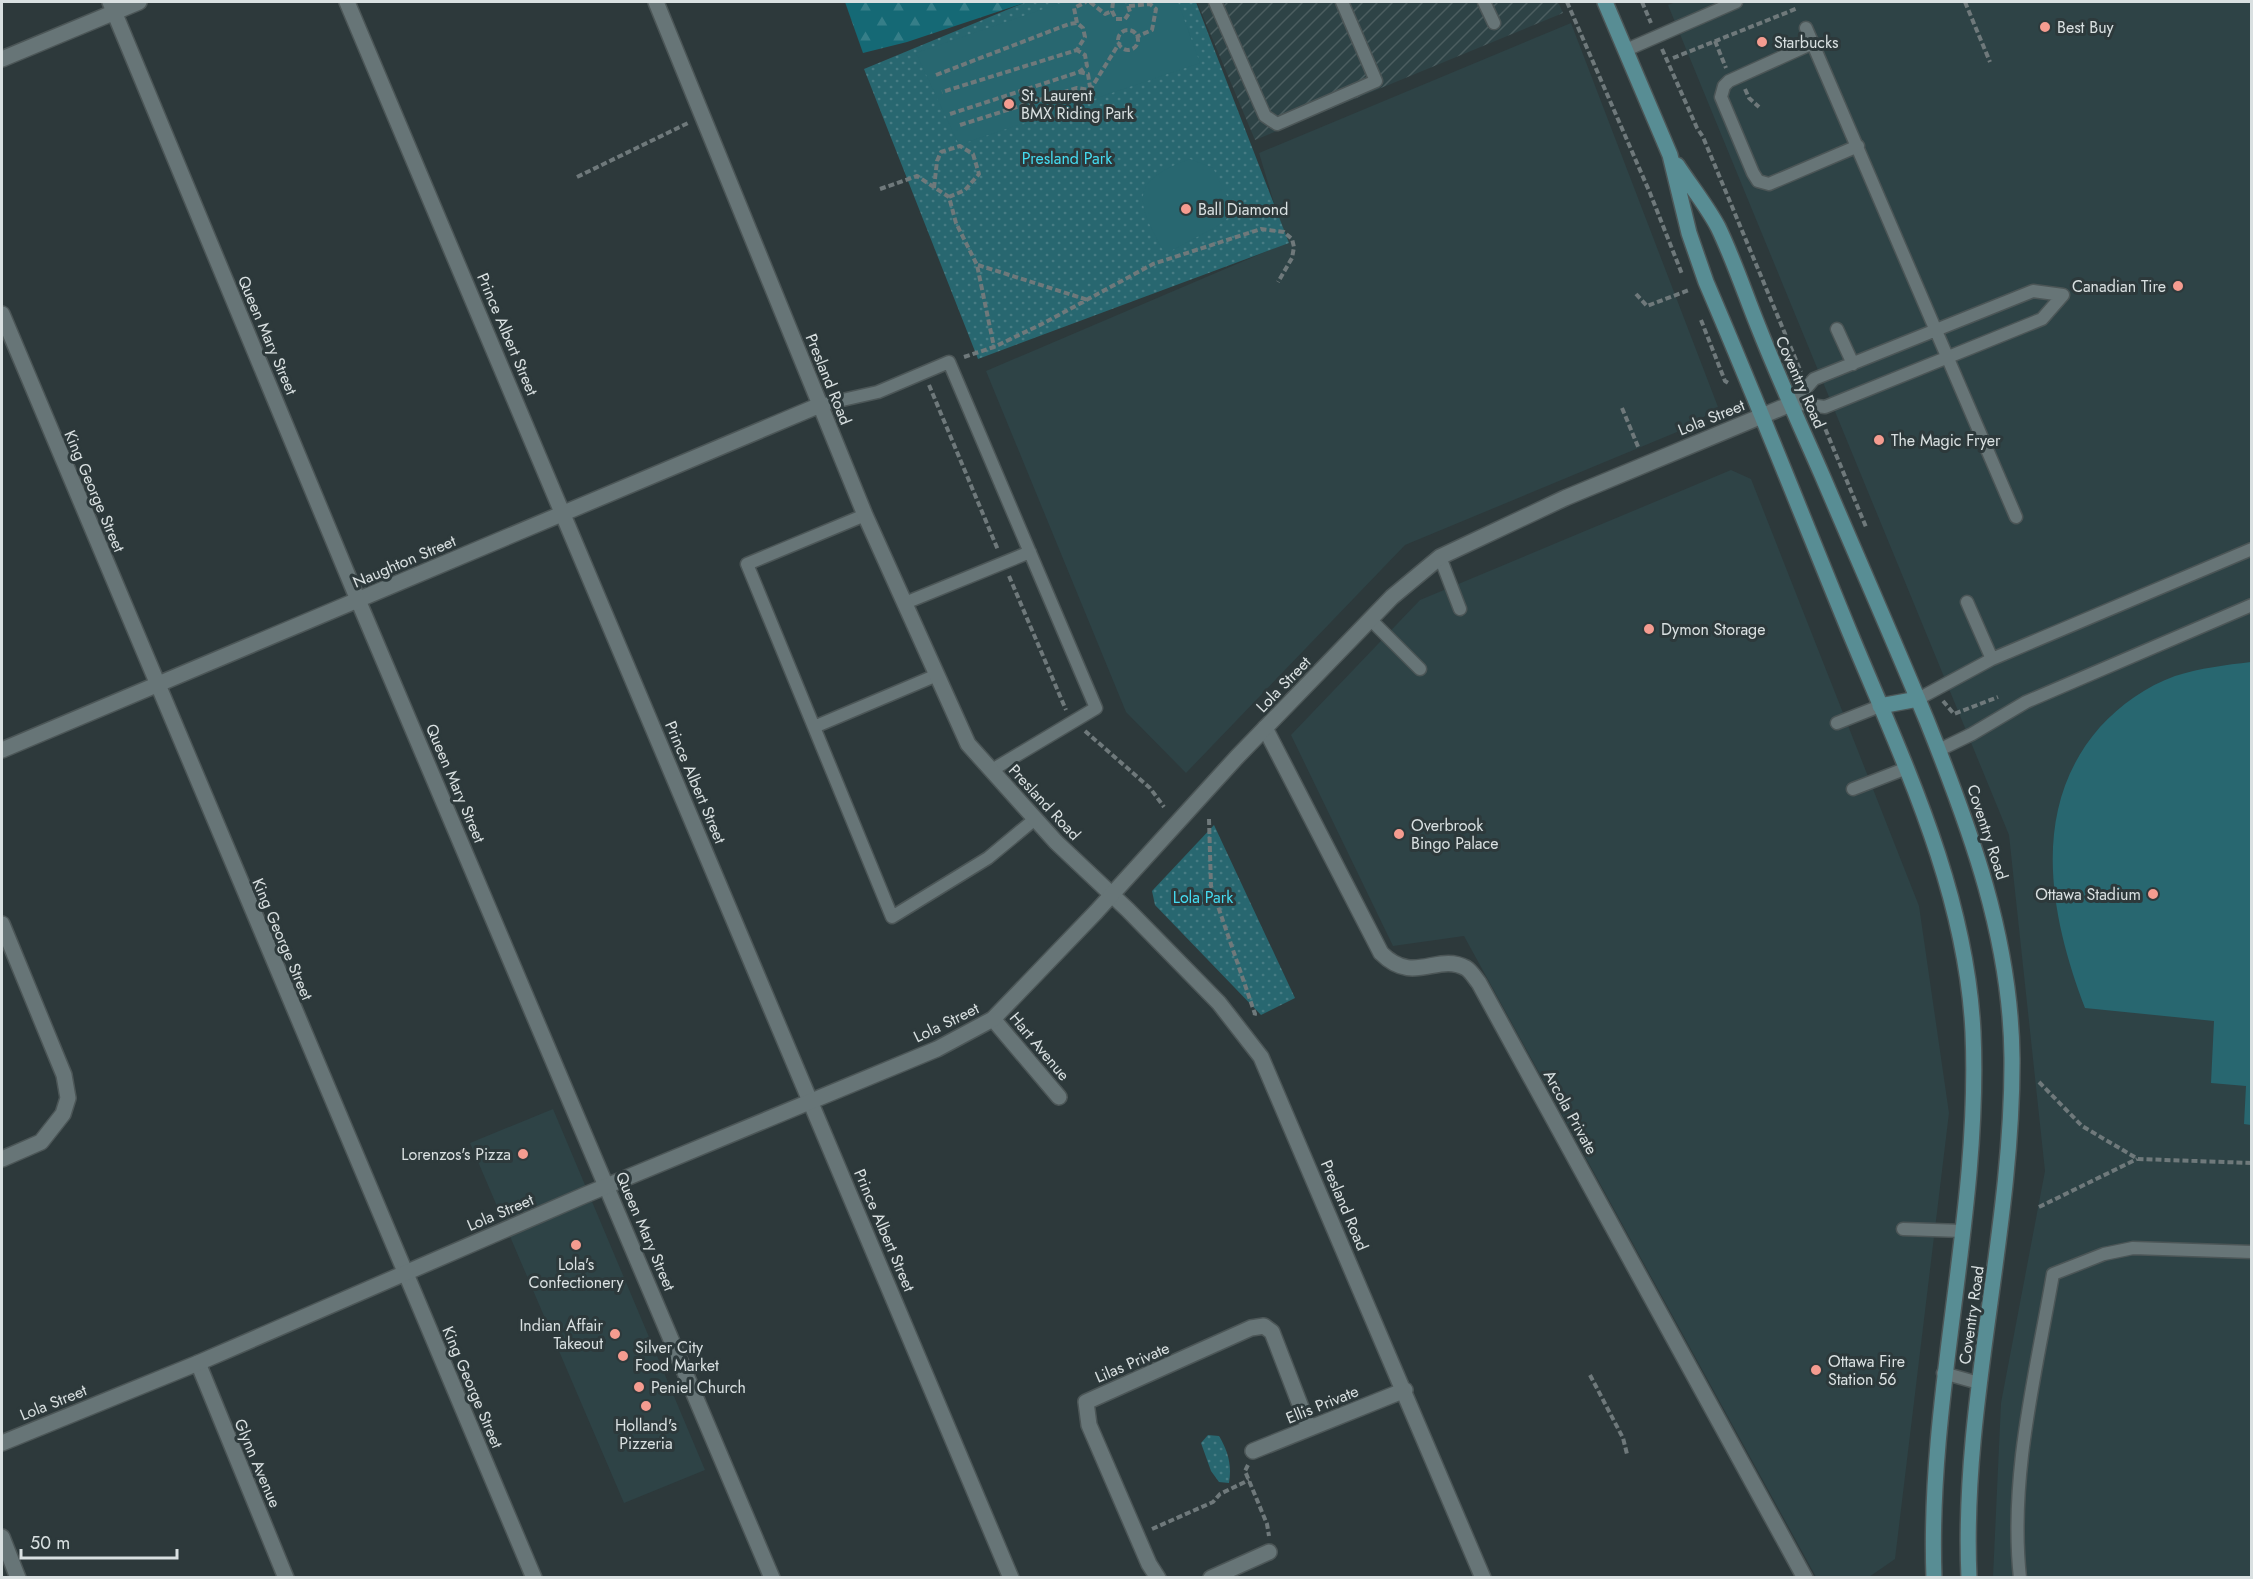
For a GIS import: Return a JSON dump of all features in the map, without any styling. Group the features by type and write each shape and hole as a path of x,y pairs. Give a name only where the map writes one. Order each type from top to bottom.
{"main road":[{"name":"Coventry Road","path":"1605,2 1670,155 1689,233 1706,282 1907,768 1949,890 1970,992 1974,1100 1963,1231 1943,1373 1934,1509 1934,1578"},
{"name":"Coventry Road","path":"1670,155 1717,226 1939,750 1961,805 1990,895 2004,964 2011,1035 2010,1139 2001,1234 1979,1383 1969,1487 1969,1578"},
{"path":"1880,706 1918,699"}],"street":[{"path":"2,59 112,7 139,2"},
{"name":"Prince Albert Street","path":"347,2 564,512 1011,1578"},
{"name":"Presland Road","path":"656,2 865,515 968,744 1035,819 1219,1003 1261,1057 1405,1390 1483,1578"},
{"name":"Queen Mary Street","path":"112,7 358,600 772,1578"},
{"name":"King George Street","path":"2,314 534,1578"},
{"name":"Lola Street","path":"2,1443 198,1363 607,1187 937,1049 993,1019 1265,728 1392,597 1440,557 1565,498 1793,403"},
{"name":"Naughton Street","path":"2,750 820,405"},
{"name":"Arcola Private","path":"1265,728 1381,952 1397,967 1407,969 1449,965 1466,968 1479,982 1805,1578"},
{"path":"2,924 64,1075 68,1098 63,1114 41,1142 2,1159"},
{"name":"Hart Avenue","path":"993,1019 1059,1097"},
{"name":"Lilas Private","path":"1158,1578 1137,1536 1089,1425 1086,1402 1251,1328 1264,1326 1272,1332 1309,1428"},
{"name":"Glynn Avenue","path":"198,1363 286,1578"},
{"name":"Ellis Private","path":"1253,1451 1405,1390"},
{"path":"2,1537 18,1578"},
{"path":"1211,1578 1269,1552"}],"lane":[{"path":"1215,2 1264,116 1277,124 1376,81 1342,2"},
{"path":"1484,2 1494,23"},
{"path":"1626,50 1736,2"},
{"path":"1806,28 2016,517"},
{"path":"1813,43 1729,81 1724,86 1721,97 1753,173 1758,181 1769,184 1858,146"},
{"path":"2033,291 2063,295 2042,319 1825,407 1793,403 1814,380 2033,291"},
{"path":"1838,329 1852,364"},
{"path":"820,405 878,392 949,362 1096,708 992,770"},
{"path":"865,515 747,564 892,917 988,858 1035,819"},
{"path":"1918,699 1992,659 2252,549"},
{"path":"905,603 1030,552"},
{"path":"1440,557 1460,609"},
{"path":"1967,602 1992,659"},
{"path":"1939,750 1972,735 2026,702 2252,605"},
{"path":"1371,620 1420,669"},
{"path":"814,727 937,675"},
{"path":"1837,723 1880,706"},
{"path":"1853,789 1907,768"},
{"path":"1902,1229 1963,1231"},
{"path":"2020,1578 2017,1549 2022,1457 2053,1274 2104,1254 2133,1248 2252,1252"},
{"path":"1943,1373 1979,1383"}],"path":[{"path":"942,92 1077,50 1085,37 1083,28 1077,23 1074,8 1088,2 1105,14 1112,11"},
{"path":"1113,2 1112,11 1116,20 1125,19 1130,12 1128,4 1150,4 1156,9 1152,30 1136,37"},
{"path":"1567,2 1650,193 1693,301"},
{"path":"1642,2 1703,137 1795,356"},
{"path":"1965,2 1990,62"},
{"path":"1673,58 1798,8"},
{"path":"936,75 1077,23"},
{"path":"1125,29 1133,29 1137,43 1133,50 1124,51 1120,42 1119,34 1125,29"},
{"path":"1090,90 1120,42"},
{"path":"950,114 1079,72 1087,66 1085,55 1077,50"},
{"path":"1079,72 1088,74 1090,90"},
{"path":"960,125 1077,88 1090,90"},
{"path":"577,177 702,117"},
{"path":"934,188 936,161 941,152 960,146 973,154 979,174 965,190 949,197"},
{"path":"880,189 917,176 949,197 956,223 977,265 994,347"},
{"path":"949,362 994,347 1089,301 1153,264 1260,229 1284,232 1292,239 1294,247 1292,258 1278,282"},
{"path":"977,265 1089,301"},
{"path":"1636,294 1647,306 1689,290"},
{"path":"1698,312 1725,381 1754,396"},
{"path":"924,372 1064,707 1075,721 1150,788 1164,807"},
{"path":"1622,408 1640,449"},
{"path":"1209,819 1211,886 1255,1014 1248,1038"},
{"path":"2039,1082 2082,1126 2138,1159"},
{"path":"2039,1207 2138,1159 2252,1163"},
{"path":"1590,1375 1623,1438 1627,1454"},
{"path":"1253,1451 1245,1471 1267,1524 1269,1552"},
{"path":"1137,1536 1213,1502 1220,1494 1249,1480"}],"shaded area":[{"path":"1197,2 1558,2 1563,13 1255,140"},
{"path":"1676,2 2251,2 2251,1577 1993,1577 2001,1403 2045,1171 2009,835 1668,5"},
{"path":"1571,23 1718,407 1689,427 1405,545 1186,773 1126,712 986,371 1286,243 1259,153"},
{"path":"1731,470 1751,479 1919,906 1949,1113 1895,1559 1869,1577 1816,1577 1464,936 1393,946 1291,735 1420,600"},
{"path":"553,1109 705,1470 624,1503 470,1143"}],"green space":[{"path":"845,2 1027,2 907,42 863,53"},
{"name":"Presland Park","path":"1026,2 1196,2 1289,243 978,359 864,69"},
{"name":"St. Laurent BMX Riding Park","path":"1064,2 1178,2 1200,63 959,145 916,53"},
{"name":"Ball Diamond","path":"1190,159 1213,168 1229,200 1229,217 1216,227 1165,254 1148,221 1143,196 1155,176"},
{"name":"Ottawa Stadium","path":"2252,662 2251,1125 2244,1124 2246,1086 2211,1083 2214,1021 2085,1008 2063,937 2056,900 2053,863 2055,827 2063,792 2078,759 2100,727 2125,704 2165,680 2204,669"},
{"name":"Lola Park","path":"1214,825 1295,998 1261,1015 1155,905 1152,891"},
{"path":"1208,1435 1219,1436 1225,1447 1230,1464 1229,1483 1219,1482 1211,1471 1201,1443"}],"place":[{"name":"Best Buy","path":"2045,27"},
{"name":"Starbucks","path":"1762,42"},
{"name":"St. Laurent BMX Riding Park","path":"1009,104"},
{"name":"Ball Diamond","path":"1186,209"},
{"name":"Canadian Tire","path":"2178,286"},
{"name":"The Magic Fryer","path":"1879,440"},
{"name":"Dymon Storage","path":"1649,629"},
{"name":"Overbrook Bingo Palace","path":"1399,834"},
{"name":"Ottawa Stadium","path":"2153,894"},
{"name":"Lorenzos's Pizza","path":"523,1154"},
{"name":"Lola's Confectionery","path":"576,1245"},
{"name":"Indian Affair Takeout","path":"615,1334"},
{"name":"Silver City Food Market","path":"623,1356"},
{"name":"Ottawa Fire Station 56","path":"1816,1370"},
{"name":"Peniel Church","path":"639,1387"},
{"name":"Holland's Pizzeria","path":"646,1406"}]}
